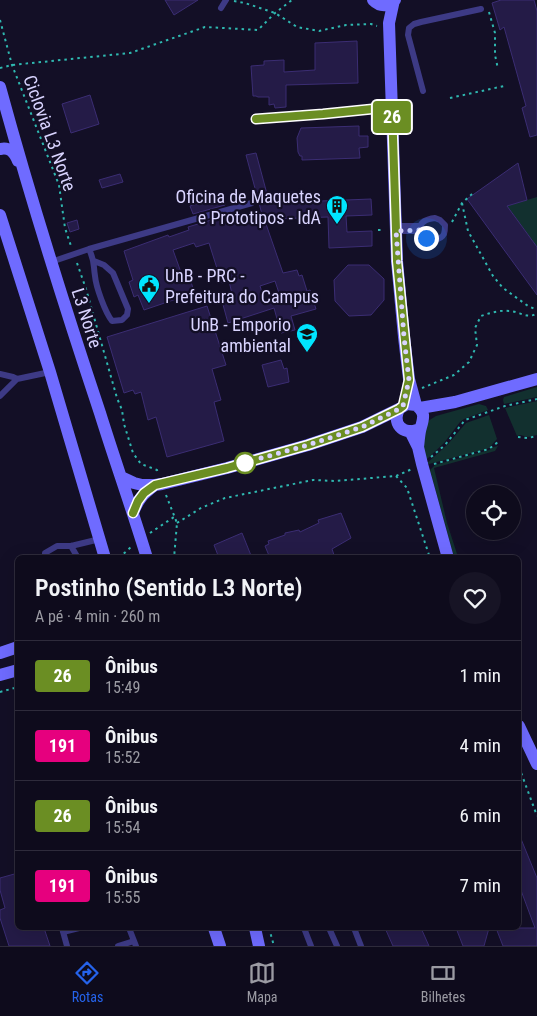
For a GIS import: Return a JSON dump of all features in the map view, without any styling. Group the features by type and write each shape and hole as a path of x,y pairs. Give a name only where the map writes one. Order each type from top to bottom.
{"street":[{"path":"376,2 387,5 394,0"},
{"path":"394,0 389,26 396,229 403,328 409,380 418,417 418,447 447,555"},
{"path":"376,2 389,26"},
{"name":"L3 Norte","path":"0,87 51,262 146,555"},
{"path":"0,149 6,148 14,153 24,174"},
{"path":"0,216 50,372 104,555"},
{"path":"409,380 400,412 402,429 418,417 455,402 537,379"},
{"path":"121,477 134,483 155,485 234,466 362,427 400,412 407,404 418,417"},
{"path":"133,513 144,493 155,485"},
{"path":"0,653 15,648"},
{"path":"0,675 15,671"},
{"path":"521,730 537,764"},
{"path":"215,930 220,946"},
{"path":"255,930 260,946"}],"lane":[{"path":"221,8 226,0"},
{"path":"423,91 408,35 409,28 421,22 484,9"},
{"path":"256,119 392,107"},
{"path":"51,262 252,203"},
{"path":"396,229 420,228"},
{"path":"89,250 94,261 95,278 107,314 112,321 122,320 127,315 128,309 113,273 104,265 94,261"},
{"path":"0,396 17,379 50,372"},
{"path":"0,374 17,379"},
{"path":"45,555 45,553 57,546 71,546 100,539"},
{"path":"71,546 76,555"},
{"path":"62,930 67,946"},
{"path":"118,946 135,944 131,930"},
{"path":"305,930 311,946"},
{"path":"330,930 337,946"},
{"path":"355,930 361,946"}],"path":[{"path":"226,0 245,3 275,13 297,27 319,31 346,25 371,24 389,26"},
{"path":"0,68 12,65 130,53 205,28 258,30 292,0"},
{"path":"484,9 495,33 495,55 498,69"},
{"name":"Ciclovia L3 Norte","path":"0,20 12,65 59,185 65,228 86,289 118,398"},
{"path":"450,98 504,86"},
{"path":"449,226 462,203 472,194"},
{"path":"412,392 454,375 469,362 476,345 475,328 481,316 493,312 510,311 533,316 537,311 503,288 493,276 468,231 462,203"},
{"path":"378,230 383,230"},
{"path":"177,523 201,508 225,498 286,484 313,480 335,481 396,476 422,464 445,445 465,420 505,406 537,399"},
{"path":"518,437 528,438 537,436"},
{"path":"422,464 427,466 489,449 498,442"},
{"path":"396,476 407,488 429,555"},
{"path":"0,692 15,688"},
{"path":"521,772 537,816"},
{"path":"270,930 274,946"}],"green space":[{"path":"537,197 537,247 507,206"},
{"path":"537,387 537,397 504,404 504,397"},
{"path":"537,401 537,435 528,437 517,436 505,408"},
{"path":"479,404 486,406 488,410 460,422 444,443 425,461 421,440 428,421 436,416"},
{"path":"489,415 497,439 489,448 425,465 448,444 466,423"},
{"path":"498,446 495,451 434,468 447,523 457,555 453,555 430,470 435,465"}],"building":[{"path":"165,0 198,0 174,15"},
{"path":"501,0 534,0 537,11 537,135 530,137 522,108 526,106 504,27 500,30 492,3"},
{"path":"357,41 358,83 286,85 286,107 275,108 274,104 269,105 269,97 253,96 251,66 264,65 264,61 284,60 284,72 315,70 315,43"},
{"path":"90,95 99,124 71,133 62,104"},
{"path":"359,126 359,136 368,136 368,147 359,148 360,158 302,160 302,156 298,152 297,138 301,128"},
{"path":"256,153 267,194 295,192 296,202 371,199 372,215 346,216 347,232 372,231 372,246 329,248 328,217 274,219 275,222 266,224 283,273 297,270 299,276 302,275 307,291 310,290 316,309 291,316 295,330 281,333 274,308 228,323 222,301 233,298 229,281 222,283 209,243 196,247 194,243 173,250 183,278 189,276 194,291 188,293 188,295 144,310 138,295 134,297 129,282 133,280 124,251 168,235 169,237 189,230 188,227 228,215 229,219 241,216 244,225 263,218 246,155","holes":["275,281 280,296 265,301 260,286"]},
{"path":"518,163 527,200 507,206 537,247 537,295 467,199"},
{"path":"120,174 123,182 102,188 99,180"},
{"path":"223,197 225,205 193,214 190,206"},
{"path":"77,220 79,229 70,232 67,223"},
{"path":"348,265 369,265 384,279 384,300 371,315 349,316 335,301 334,280"},
{"path":"207,306 226,365 212,369 221,400 214,402 224,441 167,457 156,417 148,420 141,392 135,394 133,390 124,393 107,337"},
{"path":"281,360 284,369 287,368 289,382 268,387 262,365"},
{"path":"341,513 351,538 332,549 334,555 269,555 265,546 269,544 268,541 285,535 285,533 299,530 300,532 319,523 318,520"},
{"path":"242,533 251,555 218,555 214,545"},
{"path":"521,839 537,878 537,946 503,946 497,930 535,928 521,890"},
{"path":"15,874 15,930 45,930 50,946 9,946 0,918 0,910 5,908 0,890 0,878"},
{"path":"386,930 422,930 429,946 393,946"},
{"path":"457,930 488,930 484,946 463,946"}],"bus line":[{"name":"26","path":"133,513 144,493 155,485 227,468 308,445 362,427 403,406 409,380 397,261 392,107 256,119"}],"place":[{"name":"Oficina de Maquetes e Prototipos - IdA","path":"337,225"},
{"name":"UnB - PRC - Prefeitura do Campus","path":"149,304"},
{"name":"UnB - Emporio ambiental","path":"307,353"}],"route":[{"path":"245,463 240,464 308,445 362,427 403,406 409,380 397,261 396,231 420,230 426,238"}]}
